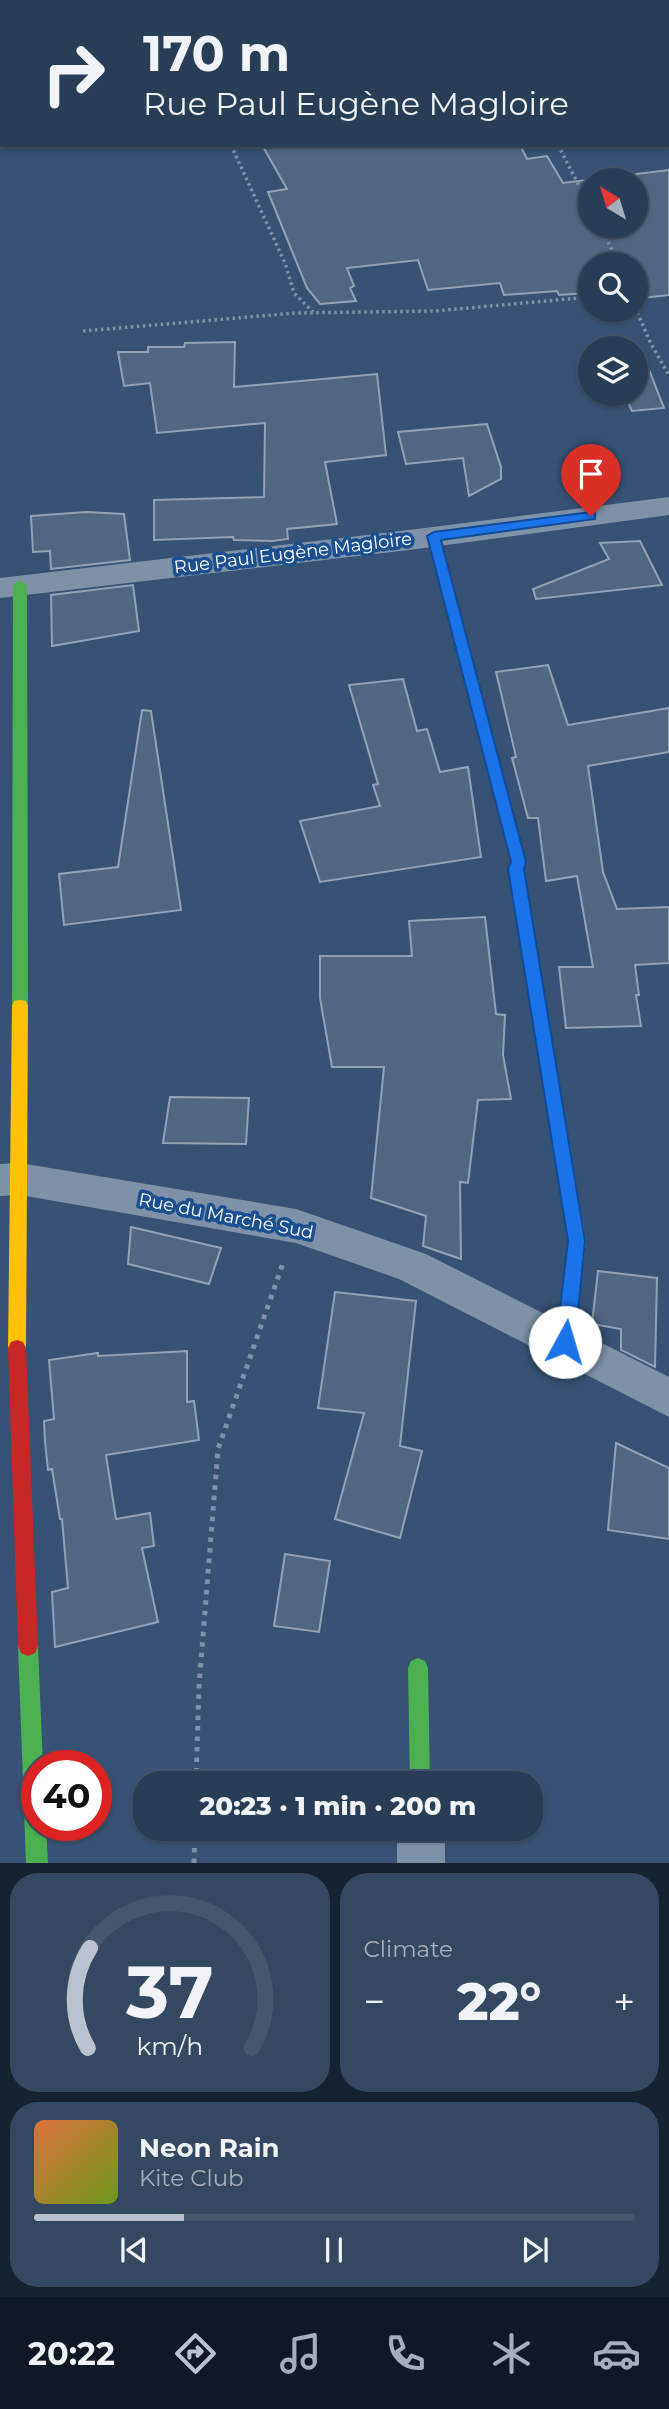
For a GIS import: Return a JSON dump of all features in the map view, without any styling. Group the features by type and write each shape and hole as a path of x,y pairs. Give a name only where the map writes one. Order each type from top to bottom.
{"street":[{"name":"Rue Paul Eugène Magloire","path":"10,586 669,506"},
{"path":"434,536 519,862 516,869 576,1241 565,1342"},
{"path":"10,586 10,1180 37,1863"},
{"name":"Rue du Marché Sud","path":"10,1180 296,1226 412,1266 565,1342 669,1398"},
{"path":"418,1668 420,1771"},
{"path":"421,1841 421,1863"}],"path":[{"path":"232,147 285,263 294,293 313,312"},
{"path":"559,147 578,184"},
{"path":"83,331 313,312 435,311 578,299"},
{"path":"641,322 669,374"},
{"path":"196,1771 199,1686 218,1449 296,1226"},
{"path":"194,1863 195,1841"}],"building":[{"path":"263,147 521,147 527,159 547,156 563,183 578,181 578,238 648,238 648,173 669,170 669,295 648,297 648,252 578,252 578,294 559,295 557,291 504,295 500,283 428,290 418,260 347,268 354,286 350,288 356,301 320,304 307,288 268,192 287,189"},
{"path":"235,342 234,387 377,374 386,455 325,462 337,524 287,529 288,539 272,541 234,540 233,537 154,540 154,500 264,497 265,423 157,433 150,383 124,386 118,352 148,352 148,347 184,347 185,343"},
{"path":"648,367 664,408 632,411 630,406 648,406"},
{"path":"487,424 501,467 501,479 469,496 463,458 406,464 398,432"},
{"path":"86,512 124,514 130,560 51,569 50,551 33,552 31,516"},
{"path":"640,541 662,585 536,599 533,589 609,559 600,543"},
{"path":"133,585 139,631 52,646 51,595"},
{"path":"548,665 568,725 669,708 669,752 588,766 603,872 617,909 669,907 669,963 635,965 641,1026 566,1028 559,967 593,967 577,876 546,881 538,818 528,818 512,758 516,757 496,672"},
{"path":"403,679 417,731 427,729 440,772 468,767 481,857 320,882 300,821 380,806 373,785 378,784 349,685"},
{"path":"142,710 151,711 181,910 64,925 59,874 118,867"},
{"path":"485,917 496,1014 505,1015 503,1055 511,1099 478,1100 468,1183 460,1182 461,1259 423,1246 426,1216 371,1198 384,1067 332,1067 320,998 320,956 412,956 409,921"},
{"path":"170,1097 249,1098 246,1144 163,1143"},
{"path":"131,1227 221,1248 209,1284 128,1264"},
{"path":"598,1271 657,1278 655,1367 621,1350 621,1329 592,1324"},
{"path":"335,1292 416,1301 400,1446 422,1451 400,1538 335,1519 364,1413 318,1408"},
{"path":"187,1351 187,1402 194,1401 199,1440 106,1455 116,1519 150,1513 154,1546 142,1548 158,1622 55,1647 52,1592 68,1588 62,1519 52,1469 48,1470 45,1442 44,1421 54,1419 49,1360 98,1353 98,1356"},
{"path":"616,1443 669,1468 669,1539 608,1530"},
{"path":"285,1554 330,1561 319,1632 274,1626"}],"traffic: fast":[{"path":"20,585 20,1006"},
{"path":"559,1132 577,1241 565,1342"},
{"path":"28,1646 37,1863"},
{"path":"418,1668 420,1771"}],"traffic: slow":[{"path":"17,1348 20,1006"}],"traffic: jam":[{"path":"434,536 518,862 516,869 559,1132"},
{"path":"17,1348 28,1646"}],"route":[{"path":"565,1342 576,1241 516,869 519,862 434,536 591,516"}]}
